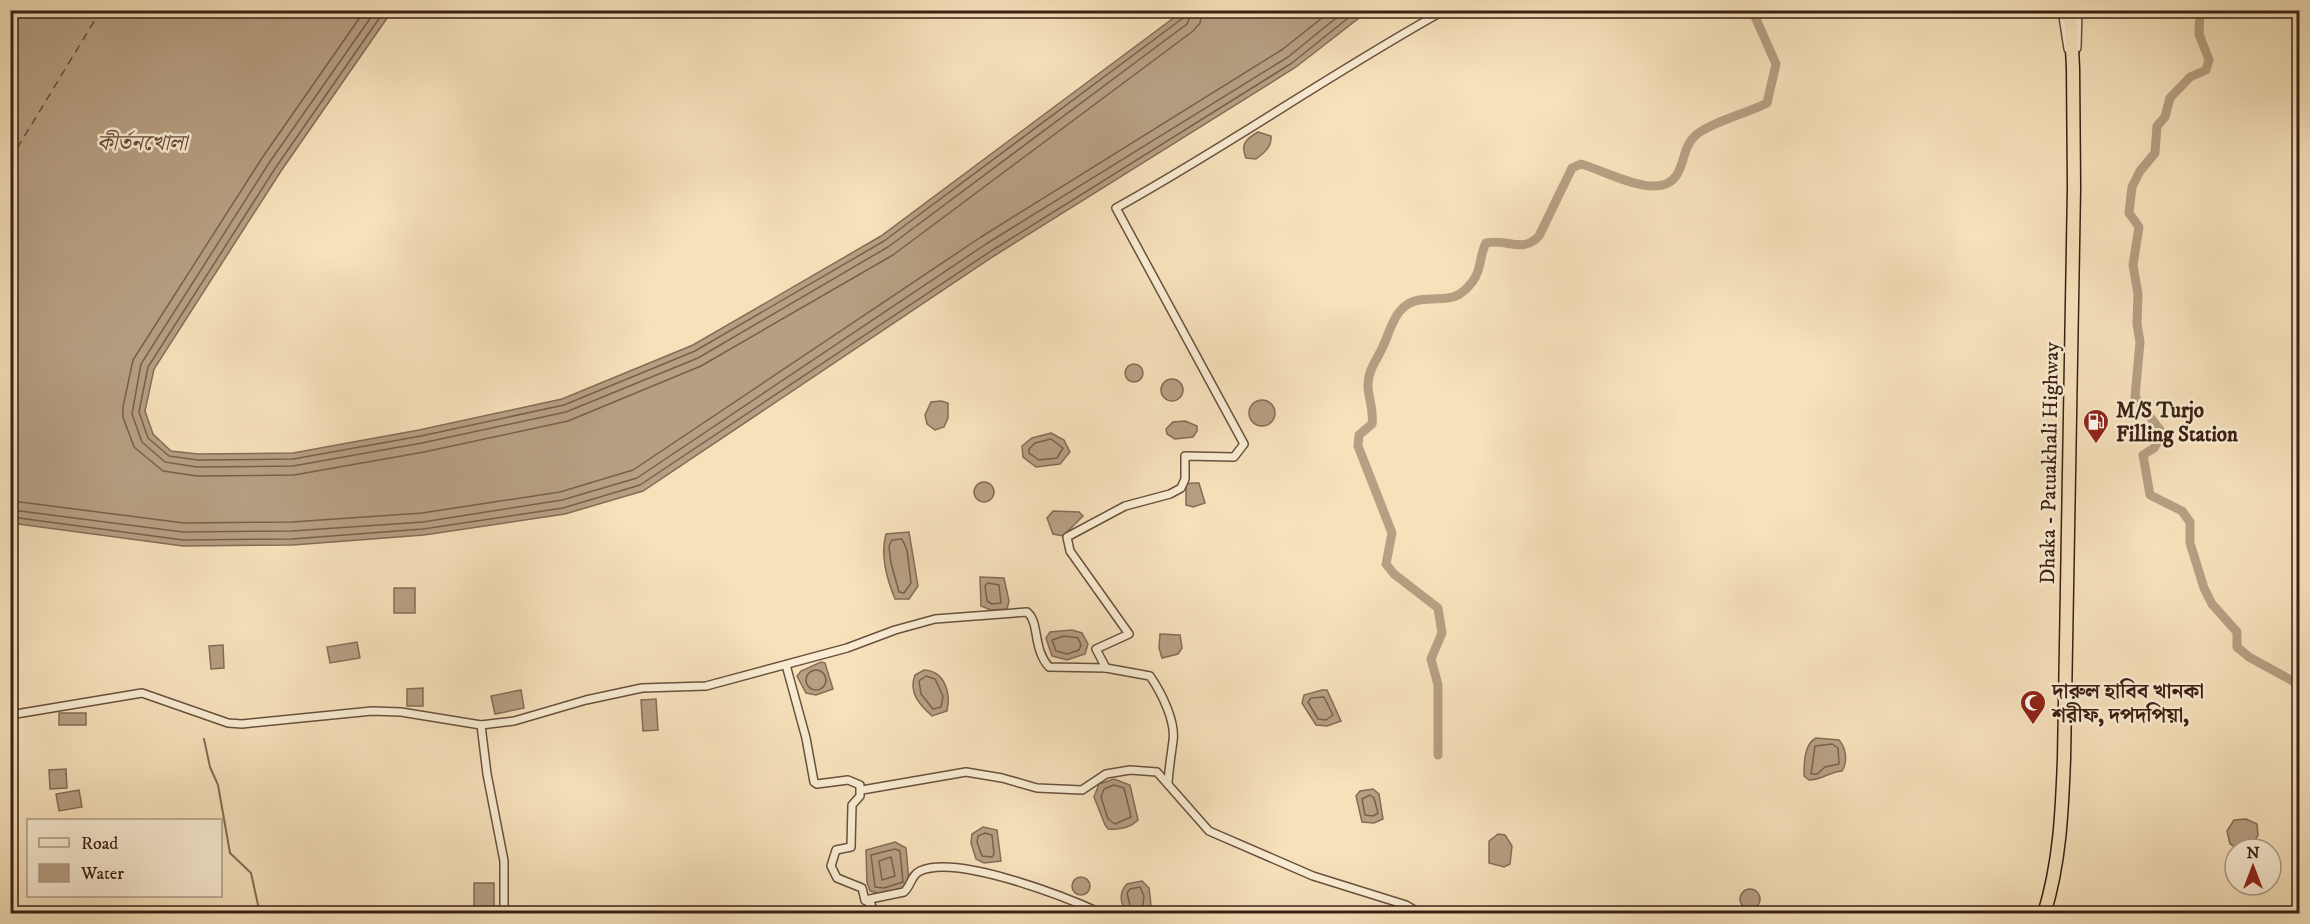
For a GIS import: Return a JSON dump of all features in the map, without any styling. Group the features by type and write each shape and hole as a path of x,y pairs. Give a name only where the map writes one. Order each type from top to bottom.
{"highway":[{"name":"Dhaka - Patuakhali Highway","path":"2044,914 2054,884 2061,824 2064,759 2074,188 2070,10"}],"street":[{"path":"1106,668 1096,649 1129,634 1070,551 1067,537 1125,506 1170,494 1181,488 1185,479 1185,456 1234,457 1244,444 1116,208 1193,165 1386,43 1445,10"},
{"path":"2062,10 2064,37 2073,68"},
{"path":"2073,68 2078,36 2078,10"},
{"path":"10,715 142,693 228,723 242,724 372,711 400,712 481,725 514,721 586,700 642,688 706,686 786,665 935,619 1028,612 1035,622 1036,645 1041,657 1049,667 1106,668 1150,676 1164,697 1173,740 1169,753 1168,783"},
{"path":"786,665 806,738 814,782 855,781 860,784 862,790"},
{"path":"481,725 487,774 504,861 504,914"},
{"path":"874,914 871,904 865,900 862,888 837,878 831,866 836,850 851,847 852,805 862,790 966,772 1002,778 1037,788 1082,790 1106,774 1130,770 1157,772 1209,831 1313,876 1356,892 1406,905 1421,914"},
{"path":"865,900 904,892 919,871 930,868 962,867 1028,885 1103,914"}],"water":[{"name":"কীর্তনখোলা","path":"11,10 392,11 281,171 154,369 145,411 153,434 171,451 198,454 293,453 419,430 562,399 693,345 881,236 1183,11 1368,11 1296,67 994,256 643,491 565,514 424,535 293,545 183,546 18,524 11,530"},
{"path":"1258,132 1271,136 1269,147 1256,159 1246,158 1245,142"},
{"path":"1134,364 1140,367 1143,373 1140,379 1134,382 1128,379 1125,373 1128,367"},
{"path":"1172,379 1180,382 1183,390 1180,398 1172,401 1164,398 1161,390 1164,382"},
{"path":"1262,400 1271,404 1275,413 1271,422 1262,426 1253,422 1249,413 1253,404"},
{"path":"931,402 948,403 948,418 944,427 935,430 927,424 925,415"},
{"path":"1185,421 1197,426 1193,437 1175,439 1167,434 1166,429 1173,422"},
{"path":"1051,433 1064,440 1070,452 1060,464 1036,467 1023,457 1022,446 1032,438"},
{"path":"984,482 991,485 994,492 991,499 984,502 977,499 974,492 977,485"},
{"path":"1199,483 1205,503 1193,507 1186,505 1186,484"},
{"path":"1053,511 1079,512 1083,516 1063,536 1053,534 1047,518"},
{"path":"909,532 918,586 909,599 895,599 887,575 884,542 886,534"},
{"path":"980,577 1004,578 1009,601 1007,609 991,610 981,606"},
{"path":"394,588 415,588 415,613 394,613"},
{"path":"1072,630 1082,633 1088,644 1085,654 1067,660 1052,656 1046,638 1050,632"},
{"path":"1160,634 1180,635 1182,648 1178,654 1162,658 1159,648"},
{"path":"357,642 360,658 330,663 327,647"},
{"path":"223,645 224,668 211,669 209,646"},
{"path":"821,662 825,663 833,689 816,695 806,693 797,676 801,671"},
{"path":"924,670 937,674 945,684 948,697 947,711 932,716 916,698 913,681 915,675"},
{"path":"423,688 423,706 407,706 407,689"},
{"path":"521,690 524,708 495,714 491,696"},
{"path":"1327,690 1341,721 1327,726 1316,725 1302,703 1304,695"},
{"path":"656,699 658,730 643,731 641,700"},
{"path":"59,713 86,713 86,725 59,725"},
{"path":"1816,738 1839,740 1845,751 1846,759 1842,771 1809,780 1804,776 1804,766 1809,745"},
{"path":"66,769 67,788 50,789 49,770"},
{"path":"1114,779 1130,785 1138,820 1124,828 1108,829 1094,797 1099,784"},
{"path":"1373,789 1379,794 1383,819 1374,823 1362,822 1356,796 1360,791"},
{"path":"79,790 82,807 59,811 56,794"},
{"path":"2246,819 2257,824 2257,837 2228,837 2227,831 2234,820"},
{"path":"983,827 997,830 1001,861 984,863 976,859 971,843 972,834"},
{"path":"1498,834 1505,835 1512,846 1510,864 1504,867 1489,863 1489,841"},
{"path":"895,842 906,848 909,882 901,889 891,892 870,891 867,882 866,850"},
{"path":"1077,877 1085,877 1090,882 1088,893 1077,895 1072,890 1072,882"},
{"path":"1142,881 1149,888 1151,905 1148,912 1129,913 1122,903 1122,891 1127,884"},
{"path":"474,883 494,883 494,913 474,913"},
{"path":"1750,889 1757,892 1760,899 1757,906 1750,909 1743,906 1740,899 1743,892"}],"waterway":[{"path":"1438,755 1438,685 1431,659 1442,633 1438,608 1394,574 1386,564 1392,533 1358,446 1359,435 1372,424 1368,387 1371,370 1396,317 1405,306 1419,300 1455,297 1467,289 1476,276 1486,243 1501,242 1520,245 1533,241 1539,236 1572,168 1581,164 1644,185 1657,186 1668,183 1676,176 1686,149 1696,135 1710,126 1767,103 1776,64 1752,10"},
{"path":"2200,10 2199,34 2209,60 2206,70 2190,77 2170,98 2165,117 2157,126 2155,153 2140,171 2132,187 2129,213 2139,227 2133,265 2138,294 2137,324 2140,342 2135,397 2163,434 2154,448 2143,455 2150,495 2182,511 2190,522 2190,543 2204,588 2212,604 2237,632 2237,647 2249,657 2300,685"},
{"path":"204,739 210,767 218,785 230,853 251,873 260,914"}],"ferry route":[{"path":"10,160 101,10"}],"place":[{"name":"M/S Turjo Filling Station","path":"2096,445"},
{"name":"দারুল হাবিব খানকা শরীফ, দপদপিয়া,","path":"2033,726"}]}
